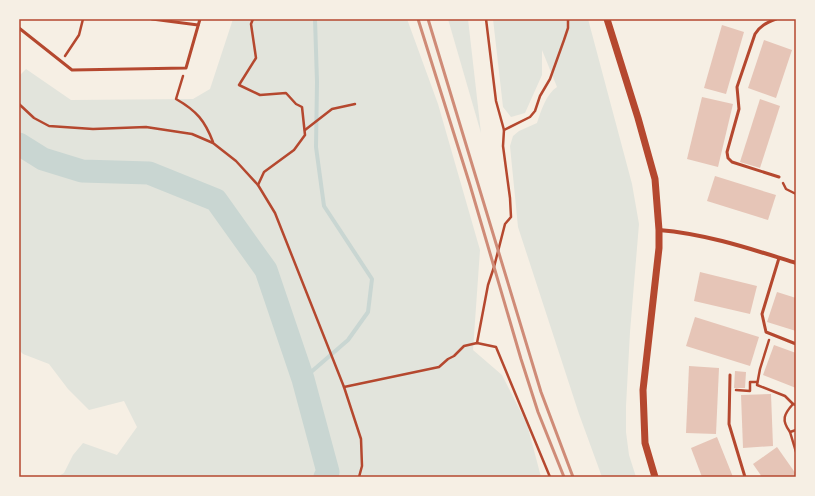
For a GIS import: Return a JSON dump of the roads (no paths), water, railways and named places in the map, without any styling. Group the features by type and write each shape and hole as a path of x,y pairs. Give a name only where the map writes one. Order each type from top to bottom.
{"street":[{"path":"607,19 638,118 655,179 659,248 643,390 645,443 655,477"},
{"path":"659,230 718,239 796,263"}],"lane":[{"path":"152,19 198,25"},
{"path":"19,28 72,70 186,68 200,19"},
{"path":"776,19 764,24 755,34 737,87 739,109 727,152 728,158 732,162 779,177"},
{"path":"778,258 762,314 766,332 796,344"},
{"path":"730,375 730,424 745,477"}],"waterway":[{"path":"303,379 348,340 368,312 372,279 324,206 316,147 317,82 315,19"},
{"path":"19,144 43,159 82,171 149,173 216,200 266,270 303,379 328,472 325,477"}],"railway":[{"path":"418,19 470,185 521,359 538,412 564,477"},
{"path":"428,19 541,392 573,477"}]}
